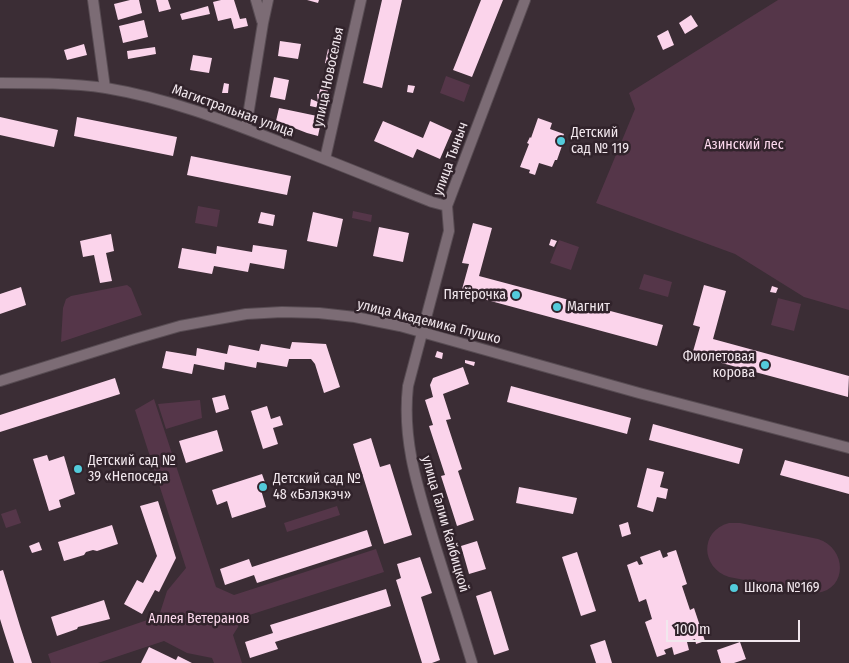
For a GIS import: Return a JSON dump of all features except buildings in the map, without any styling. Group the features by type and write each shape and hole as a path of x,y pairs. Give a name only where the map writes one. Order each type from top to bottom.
{"street":[{"path":"94,0 106,88"},
{"path":"256,0 263,23"},
{"path":"246,128 268,0"},
{"name":"улица Новоселья","path":"326,159 360,0"},
{"name":"улица Тыныч","path":"422,332 449,231 448,206 526,0"},
{"name":"Магистральная улица","path":"0,83 44,83 106,88 156,98 246,128 432,202 448,206"},
{"name":"улица Академика Глушко","path":"0,381 161,331 211,320 246,314 282,312 319,313 355,317 422,332 640,393 849,448"},
{"name":"улица Галии Кайбицкой","path":"422,332 406,400 406,424 409,446 417,484 472,663"}],"green space":[{"name":"Азинский лес","path":"778,0 849,0 849,310 804,297 735,254 596,203 635,109 629,93"},
{"path":"446,76 470,85 464,102 440,93"},
{"path":"198,206 220,210 217,227 195,223"},
{"path":"353,211 372,215 371,222 352,218"},
{"path":"559,240 579,247 571,270 550,263"},
{"path":"644,274 672,282 668,297 639,289"},
{"path":"127,285 131,288 142,315 61,342 63,308 66,299 71,296"},
{"path":"778,298 801,304 794,331 771,325"},
{"name":"Аллея Ветеранов","path":"154,399 216,587 234,595 376,549 384,572 240,618 238,627 233,635 242,663 214,663 212,658 187,653 164,641 98,663 51,663 48,654 159,616 167,591 186,568 135,410"},
{"path":"200,400 202,418 166,429 158,404"},
{"path":"337,506 340,515 287,532 284,523"},
{"path":"16,509 21,523 6,528 1,514"},
{"path":"729,523 740,523 818,539 828,544 839,559 839,577 827,590 813,593 729,577 713,566 707,550 708,541 712,534 719,527"}],"place":[{"name":"Детский сад № 119","path":"561,141"},
{"name":"Пятёрочка","path":"516,295"},
{"name":"Магнит","path":"557,307"},
{"name":"Фиолетовая корова","path":"765,365"},
{"name":"Детский сад № 39 «Непоседа","path":"78,469"},
{"name":"Детский сад № 48 «Бэлэкэч»","path":"263,487"},
{"name":"Школа №169","path":"734,588"}]}
